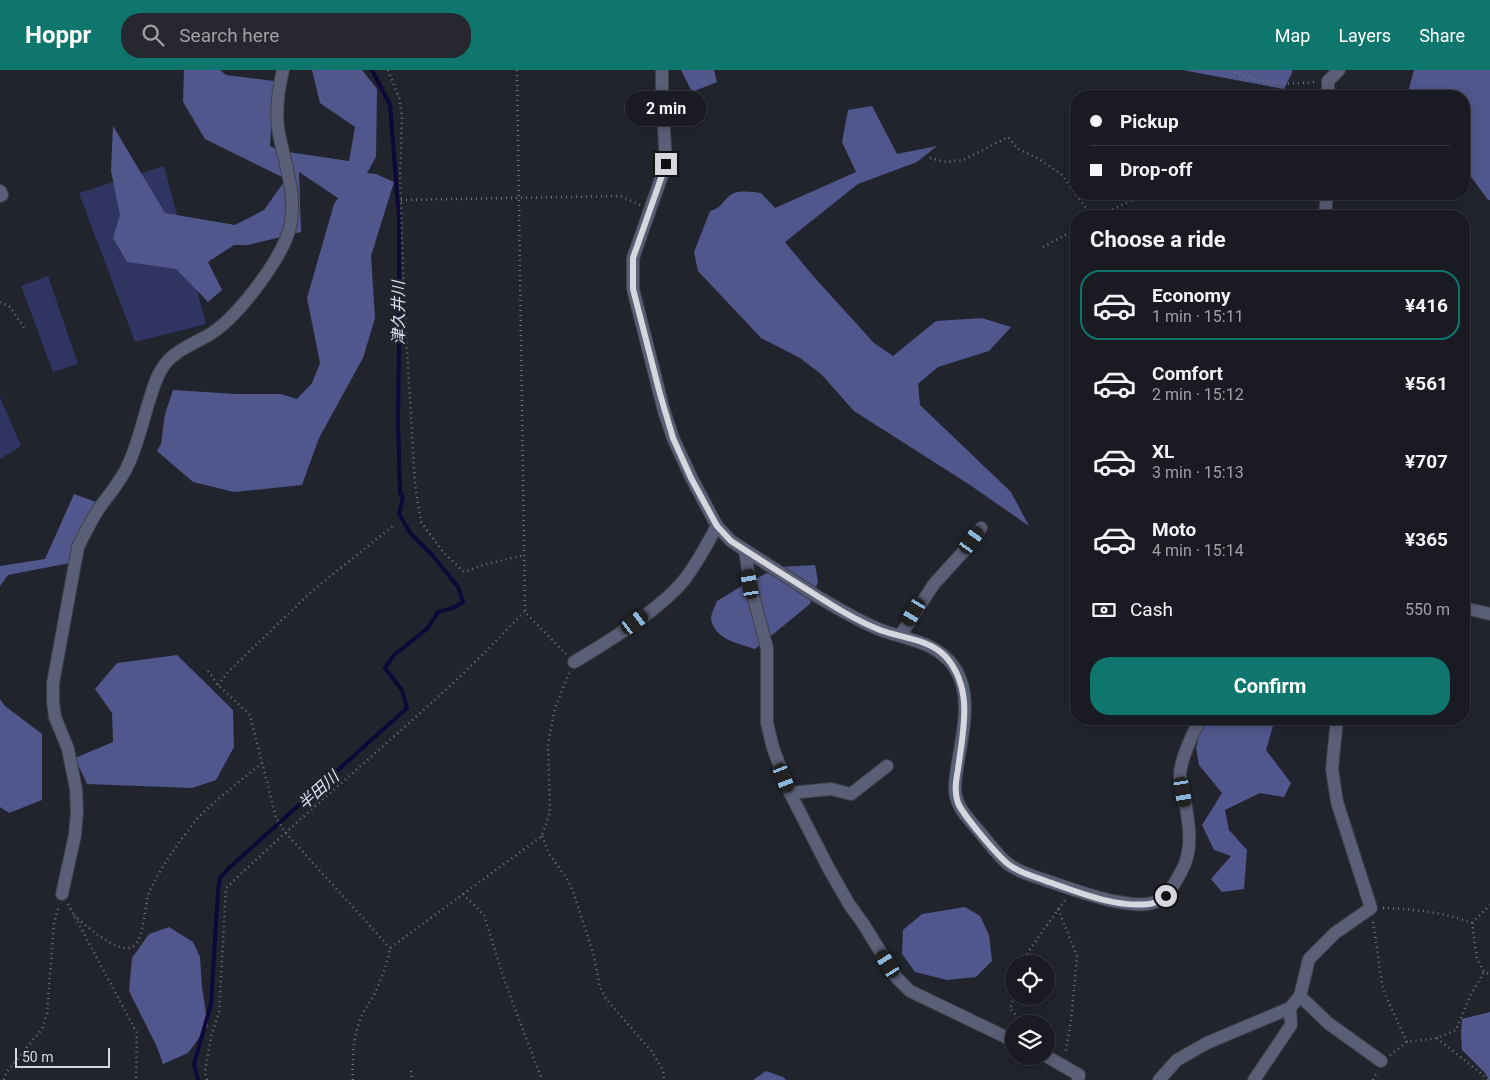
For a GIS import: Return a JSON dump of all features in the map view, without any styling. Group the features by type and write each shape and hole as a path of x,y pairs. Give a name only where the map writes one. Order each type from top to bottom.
{"street":[{"path":"62,894 75,835 77,811 76,789 68,749 54,717 53,683 78,547 88,527 120,481 136,448 158,375 166,363 181,350 212,333 230,319 259,283 285,241 290,226 292,208 288,168 279,133 278,93 283,70"},
{"path":"662,70 666,164 633,258 633,289 659,392 673,438 691,478 717,526 731,541 854,618 900,636 930,645 944,655 956,669 964,694 965,719 955,787 957,802 964,814 1008,864 1022,872 1072,890 1128,904 1156,903 1166,896 1182,871 1190,844 1180,774 1198,725"},
{"path":"1328,90 1328,81 1340,70"},
{"path":"0,191 2,195 0,196"},
{"path":"574,662 600,647 664,599 684,580 700,557 717,526"},
{"path":"900,636 934,584 964,551 981,528"},
{"path":"745,550 750,584 767,648 767,723 773,748 790,793 848,904 864,925 896,977 910,991 1005,1037"},
{"path":"1470,609 1490,614"},
{"path":"1159,1080 1177,1060 1207,1043 1290,1008 1300,996 1310,959 1335,933 1371,908 1337,802 1332,769 1336,725"},
{"path":"790,793 831,788 851,794 887,766"},
{"path":"1300,996 1328,1023 1381,1061"},
{"path":"1254,1080 1291,1025 1290,1008"},
{"path":"1055,1061 1082,1079"}],"path":[{"path":"388,70 399,98 402,117 400,176 407,346 415,485 421,522 444,553 464,572 483,565 524,555"},
{"path":"353,1080 353,1047 357,1031 363,1014 374,995 387,965 390,948 542,836 550,812 548,743 555,708 574,662 525,612 517,70"},
{"path":"1230,70 1270,84 1328,81"},
{"path":"930,158 946,162 963,160 1008,137 1018,149 1061,174 1070,186"},
{"path":"401,200 620,196 650,209"},
{"path":"1112,210 1133,200"},
{"path":"1043,247 1070,232"},
{"path":"0,302 10,307 25,329"},
{"path":"218,685 229,671 310,592 394,525"},
{"path":"207,1080 205,1072 211,1036 219,1013 226,888 285,832 441,694 525,612"},
{"path":"208,671 218,685 250,715 276,818 285,832 390,948"},
{"path":"136,1080 137,1033 74,915 96,934 111,943 123,948 131,948 137,943 141,934 148,896 165,861 199,816 262,763"},
{"path":"542,836 550,854 566,877 572,891 593,953 600,987 606,999 653,1053 662,1070 664,1080"},
{"path":"1027,955 1072,890"},
{"path":"4,1080 6,1073 42,1030 47,1014 54,923 62,894"},
{"path":"463,894 484,915 505,982 542,1080"},
{"path":"1472,924 1490,905"},
{"path":"1407,1042 1383,990 1371,908 1412,909 1460,918 1472,924"},
{"path":"1058,909 1077,956 1071,1021 1063,1065"},
{"path":"1472,924 1477,958 1484,972 1490,974"},
{"path":"1381,1061 1407,1042 1437,1038 1456,1030 1470,996 1484,972"},
{"path":"1437,1038 1489,1080"},
{"path":"411,1071 412,1080"}],"shaded area":[{"path":"184,70 220,70 226,75 274,81 270,146 281,151 349,161 355,127 320,103 312,70 362,70 377,89 376,157 367,173 376,174 394,182 371,256 375,318 363,358 319,438 302,485 234,492 193,482 157,451 161,444 165,414 173,390 237,394 281,394 297,399 312,383 320,363 307,298 334,204 338,198 299,172 301,232 248,245 234,245 208,262 222,290 208,302 176,269 127,262 113,238 120,215 111,171 113,126 165,213 235,225 264,210 286,179 205,139 183,102"},
{"path":"681,70 714,70 717,82 692,92"},
{"path":"1182,70 1291,70 1293,71 1284,89"},
{"path":"1414,70 1490,70 1490,200 1488,200 1470,175 1470,90 1409,90"},
{"path":"872,106 897,154 937,146 917,162 858,184 785,242 874,343 893,356 936,321 982,318 1011,327 989,351 938,367 918,384 920,405 1011,492 1029,526 970,485 854,411 821,374 800,358 761,338 698,271 694,252 710,211 720,206 732,194 743,192 761,193 775,208 856,172 842,142 848,110"},
{"path":"164,166 206,324 135,342 79,193"},
{"path":"48,276 78,364 53,372 21,286"},
{"path":"0,397 21,446 0,459"},
{"path":"74,494 96,502 75,562 8,575 0,586 0,566 45,559"},
{"path":"815,565 818,582 810,604 755,649 728,640 713,626 711,617 717,601 745,584 779,567"},
{"path":"177,655 233,710 234,747 216,780 192,788 87,784 75,758 113,742 112,713 95,689 117,663"},
{"path":"0,699 5,706 42,734 42,800 9,813 0,807"},
{"path":"1202,725 1273,725 1266,750 1291,783 1284,797 1260,793 1225,810 1229,830 1247,850 1244,889 1222,892 1211,879 1231,856 1214,850 1202,825 1222,793 1199,765 1196,748"},
{"path":"965,907 980,916 989,935 992,961 976,977 947,980 915,972 902,954 903,930 922,914"},
{"path":"169,927 193,942 200,957 208,1026 188,1053 163,1064 157,1047 129,991 132,958 149,934"},
{"path":"1490,1012 1489,1080 1485,1073 1462,1050 1461,1033 1462,1019"},
{"path":"766,1071 783,1077 786,1080 753,1080"}],"waterway":[{"name":"半田川","path":"198,1080 194,1064 211,1004 220,878 407,708 402,690 385,668 394,655 428,628 438,612 453,608 463,602 458,587 433,556 411,534 399,514 403,497 400,493 398,422 399,217 390,105 372,70"}],"route":[{"path":"666,164 633,258 633,289 664,411 673,438 691,478 717,526 731,541 854,618 881,630 930,645 944,655 956,669 964,694 965,719 955,787 957,802 964,814 1008,864 1022,872 1079,892 1128,904 1156,903 1166,896"}],"water label":[{"name":"津久井川","path":"398,313"}]}
